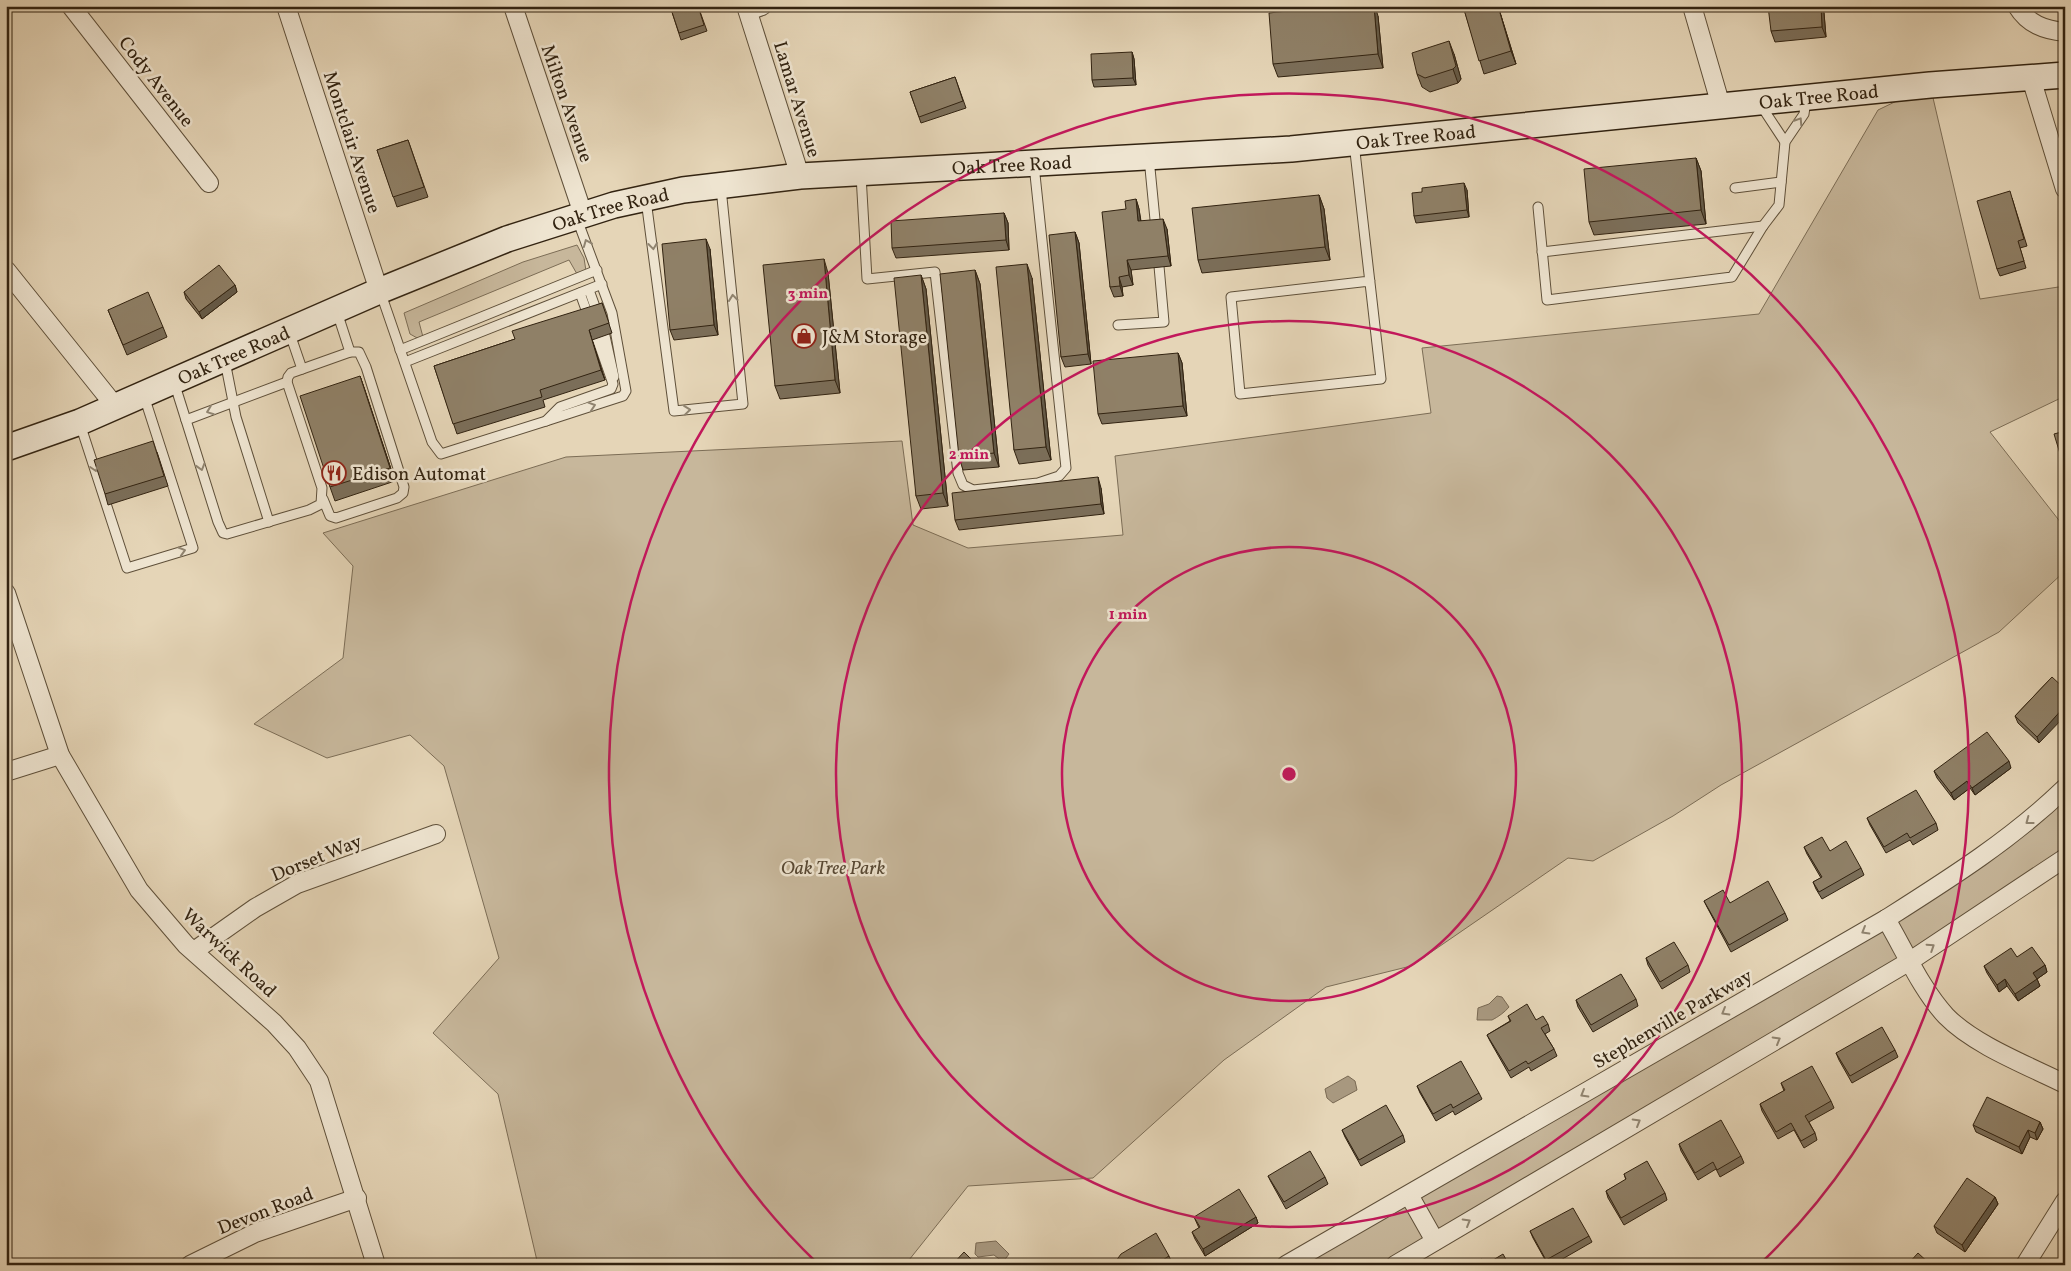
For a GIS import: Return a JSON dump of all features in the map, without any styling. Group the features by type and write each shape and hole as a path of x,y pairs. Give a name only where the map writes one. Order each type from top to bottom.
{"main road":[{"name":"Oak Tree Road","path":"6,448 80,422 380,291 507,239 579,215 646,198 720,185 800,176 1034,165 1354,143 1930,84 2065,75"}],"street":[{"name":"Cody Avenue","path":"72,6 209,183"},
{"name":"Montclair Avenue","path":"286,6 380,291"},
{"name":"Milton Avenue","path":"513,6 579,215"},
{"path":"1692,6 1721,106"},
{"path":"2017,6 2025,19 2042,28 2065,32"},
{"name":"Lamar Avenue","path":"752,8 800,176"},
{"path":"2031,78 2065,189"},
{"path":"6,270 115,406"},
{"name":"Warwick Road","path":"6,593 60,754 139,890 194,951 274,1023 297,1048 319,1081 357,1198 376,1265"},
{"path":"6,772 60,754"},
{"name":"Stephenville Parkway","path":"1286,1265 1886,919 1971,865 2038,814 2065,788"},
{"name":"Dorset Way","path":"194,951 255,908 297,884 436,834"},
{"path":"1394,1265 1910,961 2065,858"},
{"path":"1886,919 1941,1009 1958,1026 1971,1036 2065,1084"},
{"path":"1409,1195 1435,1241"},
{"name":"Devon Road","path":"190,1265 256,1233 357,1198"},
{"path":"2025,1265 2065,1201"}],"lane":[{"path":"1538,207 1547,300 1732,277 1762,226 1779,205 1785,142 1804,114 1807,97"},
{"path":"1758,102 1785,142"},
{"path":"1354,143 1370,281 1381,379 1240,394 1231,297 1370,281"},
{"path":"1118,325 1164,322 1149,158"},
{"path":"860,174 867,279 935,272 958,473 963,484 973,490 1038,483 1059,476 1066,468 1034,165"},
{"path":"1735,188 1781,182"},
{"path":"646,198 674,411 743,404 720,185"},
{"path":"380,291 432,442 441,454 623,396 626,391 612,313 579,215"},
{"path":"1542,252 1762,226"},
{"path":"400,350 597,270"},
{"path":"405,362 602,284"},
{"path":"584,291 594,317"},
{"path":"336,310 350,352"},
{"path":"289,330 302,369"},
{"path":"546,422 560,407 612,389 613,384 601,337"},
{"path":"350,352 359,352 366,367 404,487 403,493 397,498 336,518 330,516 287,382 289,375 302,369 350,352"},
{"path":"225,358 233,402 269,522"},
{"path":"174,380 222,532 227,534 316,508 323,499"},
{"path":"186,420 287,382"},
{"path":"80,422 127,568 193,548 143,394"}],"green space":[{"name":"Oak Tree Park","path":"1930,85 1980,299 2065,286 2065,396 1990,432 2065,528 2065,571 1999,632 1721,785 1673,816 1593,861 1568,858 1411,966 1326,987 1224,1060 1093,1178 968,1186 905,1265 538,1265 498,1094 433,1033 499,958 444,766 410,735 327,758 254,724 343,658 353,566 323,533 566,457 902,441 913,525 968,548 1123,535 1115,456 1431,413 1422,348 1759,314 1878,110"},
{"path":"577,245 584,258 586,271 577,274 569,260 419,322 423,337 419,339 410,334 404,313 523,262"},
{"path":"2065,788 2065,858 1395,1265 1286,1265 1886,919"}],"shaded area":[{"path":"1497,996 1502,997 1509,1007 1492,1020 1477,1020 1478,1008 1489,1004"},
{"path":"1348,1076 1355,1081 1357,1090 1333,1103 1327,1098 1325,1089"},
{"path":"996,1241 1009,1254 1003,1262 994,1255 978,1257 975,1254 976,1243"}],"building":[{"path":"670,6 698,6 704,25 679,33"},
{"path":"1333,6 1374,6 1378,54 1273,64 1269,13"},
{"path":"1463,6 1498,6 1511,51 1479,61"},
{"path":"1768,6 1821,6 1822,27 1771,31"},
{"path":"1449,41 1456,66 1453,69 1425,78 1417,74 1412,53"},
{"path":"1132,52 1133,78 1092,80 1091,54"},
{"path":"955,77 963,101 919,117 910,92"},
{"path":"408,140 424,187 393,197 377,150"},
{"path":"1696,158 1701,210 1589,222 1584,169"},
{"path":"1464,183 1467,210 1414,216 1412,193 1422,192 1422,188"},
{"path":"2010,191 2024,239 2018,241 2024,261 1997,269 1977,201"},
{"path":"1319,195 1325,247 1198,260 1192,208"},
{"path":"1136,199 1138,221 1163,219 1168,256 1127,260 1129,275 1119,277 1120,286 1110,287 1102,212 1126,209 1125,201"},
{"path":"1004,213 1006,240 892,248 891,221"},
{"path":"1075,232 1088,354 1061,357 1049,235"},
{"path":"706,239 714,325 670,330 662,244"},
{"name":"J&M Storage","path":"824,259 835,380 775,386 763,265"},
{"path":"1027,264 1046,447 1014,450 996,267"},
{"path":"219,265 235,285 199,312 184,292"},
{"path":"975,270 994,453 959,457 940,274"},
{"path":"921,275 943,493 916,496 894,278"},
{"path":"148,292 163,327 123,345 108,310"},
{"path":"602,303 609,323 589,330 601,370 540,390 542,397 453,424 434,366 515,339 512,331"},
{"path":"1178,353 1183,406 1098,414 1093,361"},
{"path":"360,376 390,468 330,487 300,396"},
{"path":"2065,431 2065,470 2054,434"},
{"path":"153,441 164,476 105,494 94,460"},
{"path":"1098,477 1101,504 955,520 952,493"},
{"path":"2052,677 2065,689 2065,706 2037,737 2015,716"},
{"path":"1987,732 2009,761 1972,788 1967,781 1951,793 1934,771"},
{"path":"1916,790 1936,823 1910,838 1907,833 1884,847 1867,818"},
{"path":"1822,837 1830,851 1846,841 1861,868 1819,892 1813,882 1822,877 1804,847"},
{"path":"1768,881 1785,913 1729,945 1704,901 1723,890 1730,903"},
{"path":"1674,942 1688,965 1660,982 1646,958"},
{"path":"2032,947 2045,965 2033,973 2037,979 2015,994 2005,979 1997,985 1984,966 2011,948 2017,957"},
{"path":"1621,974 1636,999 1591,1025 1576,1000"},
{"path":"1527,1004 1536,1020 1543,1016 1548,1024 1541,1028 1554,1049 1528,1064 1526,1061 1509,1071 1487,1035 1511,1021 1508,1016"},
{"path":"1882,1027 1895,1050 1850,1076 1836,1053"},
{"path":"1461,1061 1479,1093 1453,1108 1451,1104 1433,1114 1417,1086"},
{"path":"1812,1066 1831,1101 1805,1116 1815,1133 1801,1141 1791,1123 1776,1132 1760,1104 1785,1090 1781,1083"},
{"path":"1987,1097 2040,1122 2035,1133 2028,1130 2019,1147 1973,1125"},
{"path":"1386,1105 1403,1135 1359,1160 1342,1130"},
{"path":"1721,1120 1741,1156 1717,1170 1713,1162 1695,1173 1679,1144"},
{"path":"1310,1151 1325,1177 1284,1202 1268,1176"},
{"path":"1647,1161 1665,1193 1621,1218 1606,1191 1626,1179 1624,1174"},
{"path":"1967,1178 1995,1197 1962,1245 1934,1226"},
{"path":"1239,1189 1256,1217 1203,1249 1192,1232 1200,1227 1194,1217"},
{"path":"1573,1208 1589,1236 1546,1260 1530,1231"},
{"path":"1156,1233 1169,1256 1155,1265 1113,1265 1121,1254"},
{"path":"964,1252 977,1265 952,1265"},
{"path":"1918,1253 1931,1265 1907,1265"},
{"path":"1503,1254 1509,1265 1485,1265"},
{"path":"1482,1259 1485,1265 1472,1265"}],"place":[{"name":"J&M Storage","path":"804,336"},
{"name":"Edison Automat","path":"334,473"}]}
